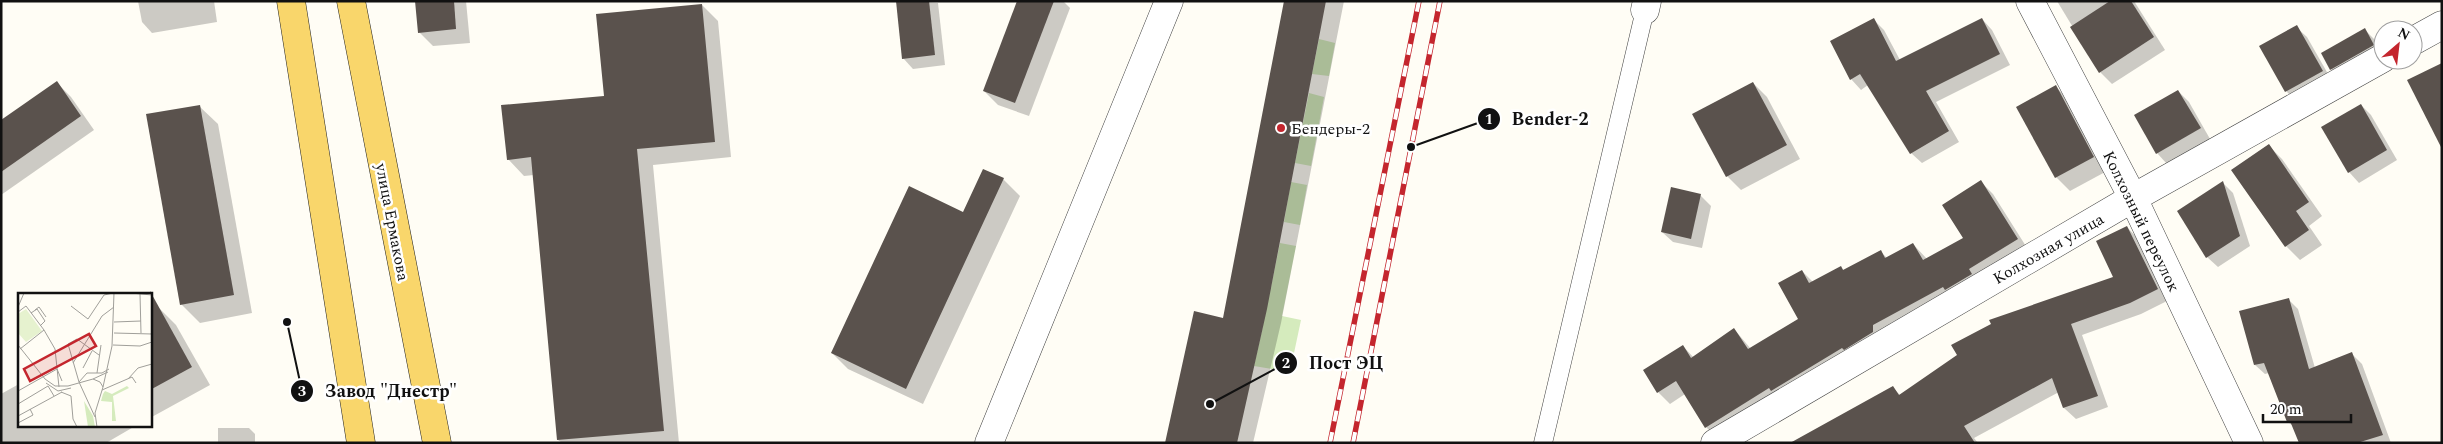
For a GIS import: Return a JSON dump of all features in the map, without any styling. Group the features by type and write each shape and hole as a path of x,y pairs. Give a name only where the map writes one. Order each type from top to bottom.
{"main road":[{"path":"291,1 361,443"},
{"name":"улица Ермакова","path":"351,1 437,443"}],"street":[{"path":"991,440 1169,1"},
{"name":"Колхозный переулок","path":"2030,1 2133,198 2249,443"},
{"path":"2423,35 2442,25"},
{"name":"Колхозная улица","path":"1716,443 2133,198 2373,64"}],"lane":[{"path":"1543,443 1646,6"}],"green space":[{"path":"1319,39 1335,43 1329,76 1312,74"},
{"path":"1309,93 1324,97 1311,166 1295,163"},
{"path":"1291,182 1307,185 1300,225 1284,222"},
{"path":"1280,243 1296,246 1282,316 1301,320 1290,372 1254,366 1263,326 1238,320 1246,282 1271,287"}],"building":[{"path":"415,1 454,1 456,29 418,33"},
{"path":"896,1 929,1 935,55 902,59"},
{"path":"1017,1 1054,1 1015,103 983,91"},
{"path":"1284,1 1326,1 1267,309 1237,443 1165,443 1194,311 1223,318"},
{"path":"2110,1 2131,1 2154,37 2099,73 2070,27"},
{"path":"702,4 715,142 637,149 664,431 557,440 531,157 507,160 501,105 604,96 596,14"},
{"path":"1874,18 1896,61 1982,18 2000,54 1926,91 1949,131 1910,154 1860,74 1850,80 1830,41"},
{"path":"2297,25 2323,71 2285,92 2259,46"},
{"path":"2365,28 2373,43 2373,46 2330,70 2321,53"},
{"path":"2442,63 2442,149 2407,80"},
{"path":"57,81 81,116 1,172 1,120"},
{"path":"1753,82 1787,145 1726,177 1692,114"},
{"path":"2056,85 2094,157 2055,178 2016,107"},
{"path":"2178,90 2201,128 2156,154 2134,115"},
{"path":"2361,104 2387,150 2348,173 2321,127"},
{"path":"200,105 234,295 180,305 146,114"},
{"path":"2269,144 2309,202 2296,211 2309,230 2285,247 2231,170"},
{"path":"983,169 1004,178 906,389 831,353 909,186 963,212"},
{"path":"1981,180 2018,239 1969,269 1972,274 1945,290 1943,287 1873,325 1873,332 1844,350 1842,348 1771,391 1769,388 1705,428 1676,381 1657,393 1643,370 1683,345 1691,358 1734,328 1748,349 1798,319 1778,283 1802,270 1809,283 1841,266 1843,270 1881,250 1885,258 1913,243 1923,260 1963,238 1942,205"},
{"path":"2223,181 2240,236 2206,258 2177,211"},
{"path":"1671,187 1701,194 1691,239 1661,232"},
{"path":"2127,226 2158,289 2130,303 2071,324 2098,396 2063,408 2052,378 1964,426 1975,443 1790,443 1893,386 1899,395 1957,355 1951,345 1991,324 1989,320 2113,277 2096,241"},
{"path":"150,291 192,367 151,389 151,293"},
{"path":"2289,298 2309,369 2352,352 2383,435 2357,443 2299,443 2290,421 2287,422 2264,363 2254,365 2239,311"}],"railway":[{"path":"1330,443 1419,1"},
{"path":"1353,443 1440,1"}],"place":[{"name":"Бендеры-2","path":"1281,128"},
{"name":"Bender-2","path":"1411,147"},
{"name":"Завод \"Днестр\"","path":"287,322"},
{"name":"Пост ЭЦ","path":"1210,404"}]}
